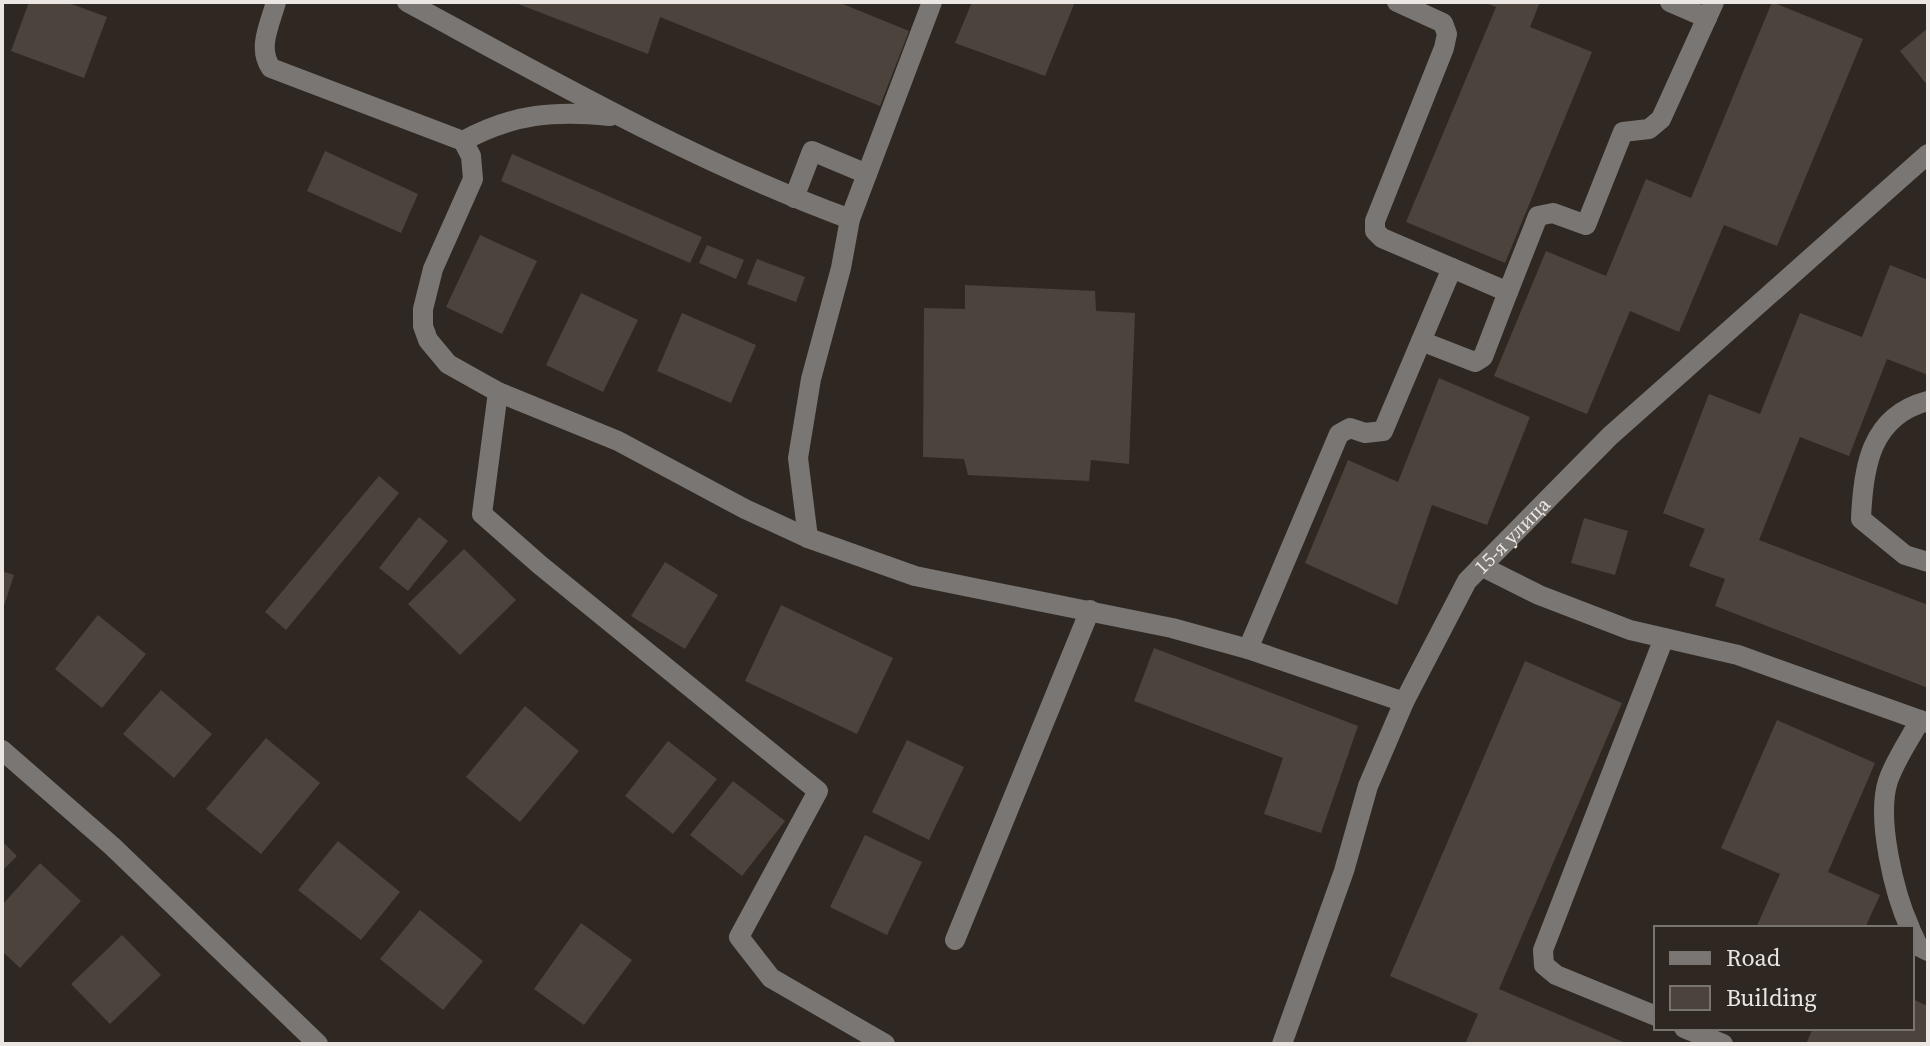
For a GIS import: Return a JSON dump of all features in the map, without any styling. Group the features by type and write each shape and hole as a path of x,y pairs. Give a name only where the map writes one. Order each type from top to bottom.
{"street":[{"path":"276,2 264,46 264,58 271,68 463,141 471,156 473,179 433,269 423,309 423,326 435,351 448,364 498,392 618,441 745,509 808,538 915,576 1090,610 1248,649 1404,702"},
{"path":"407,2 623,118 794,198 850,219"},
{"path":"808,538 798,458 811,379 841,268 850,219 932,2"},
{"path":"1397,2 1443,23 1447,34 1375,221 1375,231 1382,238 1508,292"},
{"path":"1421,341 1475,362 1483,357 1538,216 1553,213 1586,225 1623,132 1649,129 1661,119 1711,10 1670,2"},
{"path":"463,141 511,120 547,113 577,112 623,118"},
{"path":"794,198 812,151 867,174"},
{"name":"15-я улица","path":"1282,1044 1344,871 1368,786 1404,702 1467,581 1610,436 1926,159"},
{"path":"1248,649 1339,434 1350,428 1365,433 1383,431 1452,268"},
{"path":"498,392 482,514 540,565 818,791 739,937 771,978 885,1044"},
{"path":"1928,401 1901,411 1880,431 1863,478 1861,519 1905,555 1928,562"},
{"path":"1481,566 1539,595 1630,630 1738,655 1924,721 1887,783 1884,830 1899,905 1909,926"},
{"path":"955,940 1090,610"},
{"path":"1654,1015 1556,975 1544,965 1543,950 1664,638"},
{"path":"2,750 112,846 318,1044"},
{"path":"1914,937 1918,946 1928,951"},
{"path":"1689,1030 1723,1044"}],"building":[{"path":"29,2 66,2 107,17 84,78 11,51"},
{"path":"513,2 838,2 909,31 880,106 660,17 648,54"},
{"path":"972,2 1075,2 1045,76 955,43"},
{"path":"1483,2 1540,2 1530,27 1592,52 1505,263 1406,222 1496,7"},
{"path":"1772,2 1863,39 1777,246 1724,225 1679,332 1630,311 1587,414 1494,376 1546,251 1606,276 1646,179 1691,198"},
{"path":"1928,28 1928,86 1900,51"},
{"path":"325,151 418,194 401,233 307,191"},
{"path":"512,154 702,237 690,263 501,181"},
{"path":"480,235 537,261 502,334 446,307"},
{"path":"707,245 744,260 736,279 699,263"},
{"path":"757,259 805,277 796,302 747,284"},
{"path":"1890,265 1928,280 1928,375 1887,359 1849,456 1800,437 1759,540 1928,605 1928,688 1715,606 1725,579 1689,566 1705,529 1663,513 1709,394 1760,414 1800,313 1862,337"},
{"path":"965,285 1095,291 1096,311 1135,313 1129,464 1091,460 1089,481 968,475 964,459 923,457 924,308 965,309"},
{"path":"581,293 638,320 603,392 546,365"},
{"path":"682,313 756,345 731,403 657,371"},
{"path":"1439,378 1530,417 1487,525 1432,505 1397,605 1305,563 1348,460 1398,482"},
{"path":"379,476 399,493 286,630 265,612"},
{"path":"419,517 448,541 408,591 379,568"},
{"path":"1584,518 1628,531 1615,575 1571,563"},
{"path":"464,549 516,600 460,655 408,604"},
{"path":"665,562 718,595 685,649 631,616"},
{"path":"2,571 14,575 3,609 2,609"},
{"path":"781,605 893,658 857,734 745,681"},
{"path":"98,615 146,654 102,708 55,669"},
{"path":"1154,648 1358,726 1321,833 1264,814 1283,758 1134,701"},
{"path":"1525,661 1622,703 1499,989 1628,1044 1465,1044 1478,1014 1390,976"},
{"path":"161,690 212,734 174,778 123,734"},
{"path":"525,706 579,751 520,822 466,777"},
{"path":"1777,720 1875,763 1828,872 1880,895 1866,926 1757,926 1780,874 1721,848"},
{"path":"266,738 320,783 261,854 206,809"},
{"path":"907,740 964,767 929,840 872,812"},
{"path":"668,741 717,779 673,834 625,796"},
{"path":"733,781 785,821 742,876 690,835"},
{"path":"865,835 922,862 887,935 830,907"},
{"path":"2,841 17,856 2,871"},
{"path":"338,841 400,892 361,940 298,890"},
{"path":"40,863 81,901 20,968 2,951 2,905"},
{"path":"420,910 483,961 443,1010 380,959"},
{"path":"581,923 632,960 584,1025 534,989"},
{"path":"122,935 161,975 110,1024 71,984"},
{"path":"1914,1000 1928,1006 1928,1044 1806,1044 1812,1030 1914,1030"}]}
